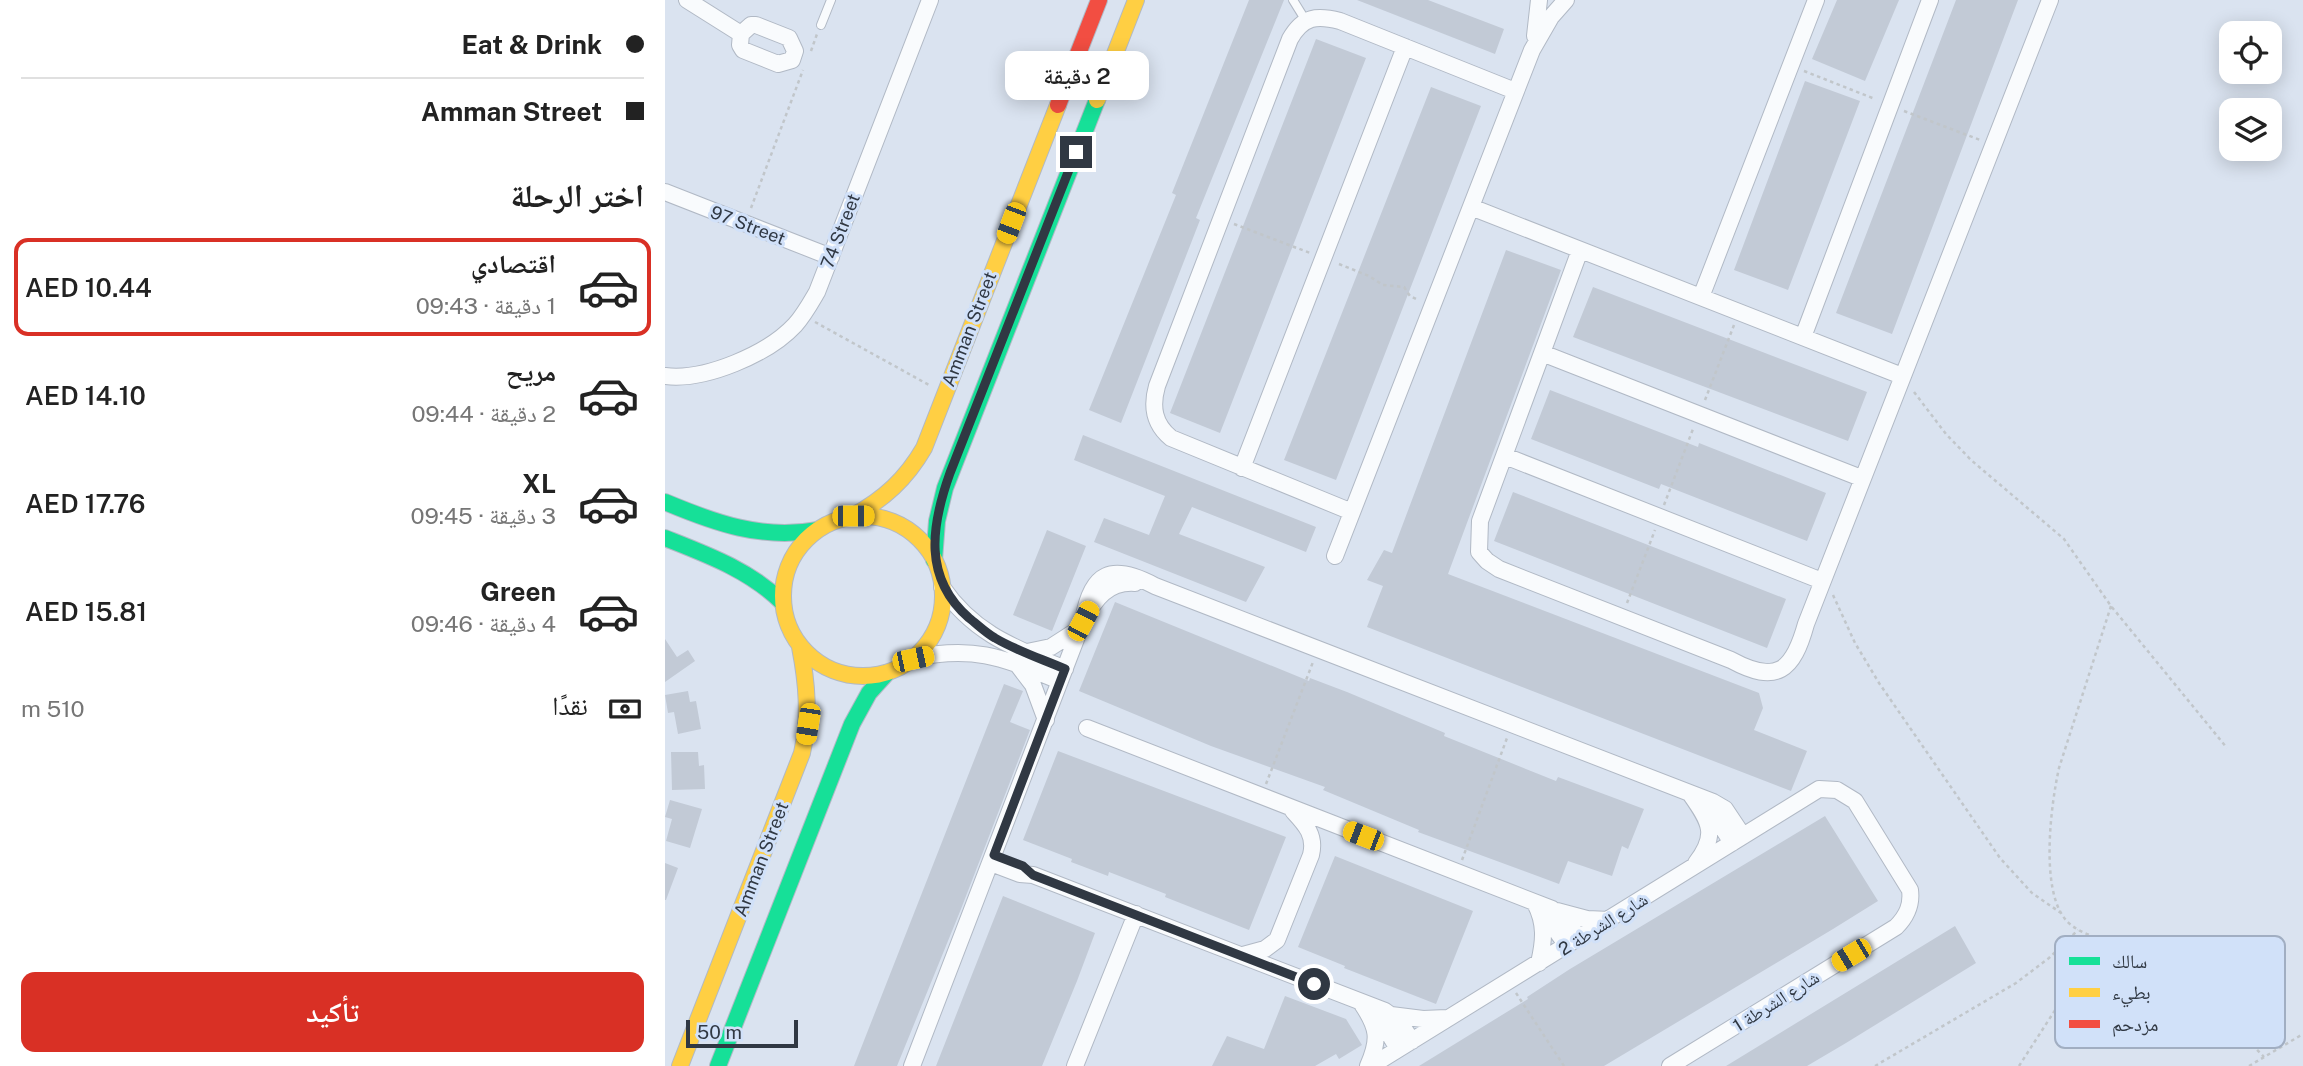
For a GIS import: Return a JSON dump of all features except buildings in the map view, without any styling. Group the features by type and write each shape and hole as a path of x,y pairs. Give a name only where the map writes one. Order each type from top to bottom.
{"main road":[{"name":"Amman Street","path":"853,516 886,496 911,470 924,448 1099,0"},
{"name":"Amman Street","path":"935,560 937,521 945,488 1136,0"},
{"path":"665,502 723,525 753,533 787,535 817,530"},
{"path":"853,516 873,516 892,521 909,530 924,544 935,560 942,586 943,603 939,619 928,641 913,659 887,673 849,675 822,665 800,647 785,618 783,586 794,554 817,530 834,521 853,516"},
{"path":"665,538 733,566 760,582 782,602"},
{"name":"Amman Street","path":"680,1066 802,753 808,724 809,696 800,647"},
{"name":"Amman Street","path":"718,1066 852,724 869,693 887,673"}],"street":[{"path":"687,0 741,34"},
{"name":"74 Street","path":"665,376 694,376 763,349 785,334 803,315 817,292 930,0"},
{"path":"1532,50 1539,0"},
{"path":"1555,0 1564,0"},
{"path":"1335,556 1515,91 1532,50 1564,0"},
{"path":"1701,297 1816,0"},
{"path":"1803,337 1930,0"},
{"path":"1580,250 1480,521 1479,552 1499,569 1731,660 1756,664 1774,661 1788,651 1806,624 2050,0"},
{"path":"1352,512 1171,438 1155,417 1154,394 1290,39 1299,26 1323,17 1340,21 1515,91"},
{"path":"1242,468 1405,47"},
{"name":"97 Street","path":"665,192 831,257"},
{"path":"1471,206 1902,376"},
{"path":"1542,353 1861,478"},
{"path":"1504,456 1822,581"},
{"path":"912,1066 1082,624 1099,596 1111,586 1124,582 1155,586 1725,809 1749,817 1775,817"},
{"path":"942,586 953,602 978,626 1019,657 1063,675"},
{"path":"913,659 959,652 1019,657 1051,647 1082,624"},
{"path":"1019,657 1046,719"},
{"path":"1087,728 1535,903 1576,917 1609,920"},
{"name":"شارع الشرطة 2","path":"1369,1066 1819,789 1837,790 1851,797 1910,890 1910,907"},
{"path":"1698,797 1737,840"},
{"path":"1693,868 1705,852 1710,831 1698,797"},
{"path":"1241,955 1265,950 1277,940 1311,855 1313,843 1310,831 1292,809"},
{"path":"1725,809 1737,840"},
{"path":"992,859 1023,866 1033,875 1391,1015 1423,1019 1449,1018"},
{"path":"1535,903 1573,942"},
{"path":"1535,903 1544,929 1539,963"},
{"name":"شارع الشرطة 1","path":"1670,1066 1896,927 1910,907"},
{"path":"1553,909 1566,920 1573,942"},
{"path":"1075,1066 1136,914"},
{"path":"1367,1006 1405,1045"},
{"path":"1367,1006 1376,1034 1369,1066"},
{"path":"1391,1015 1399,1021 1405,1045"}],"lane":[{"path":"821,24 831,0"},
{"path":"1293,0 1307,21"}],"path":[{"path":"745,224 821,24"},
{"path":"1621,617 1739,312"},
{"path":"803,315 944,394"},
{"path":"1902,376 1923,405 1971,460 2064,540 2111,606 2227,748"},
{"path":"1822,581 1836,598 1855,643 1879,683 2000,858 2032,893 2061,913 2078,930 2096,936"},
{"path":"2061,913 2051,876 2054,789 2111,606"},
{"path":"1261,797 1318,649"},
{"path":"1457,873 1512,725"},
{"path":"2072,936 2078,930"},
{"path":"1875,1066 2016,982 2055,952"},
{"path":"1509,981 1564,1066"},
{"path":"2019,1066 2055,1010"},
{"path":"2285,1045 2303,1034"},
{"path":"2255,1048 2264,1057"},
{"path":"2249,1066 2279,1048"}],"traffic: fast":[{"path":"934,560 937,521 945,488 1097,100"},
{"path":"665,502 739,528 777,533 817,530"},
{"path":"665,538 742,572 782,602"},
{"path":"718,1066 852,724 869,693 887,673"}],"traffic: slow":[{"path":"1097,100 1136,0"},
{"path":"853,516 875,503 893,487 910,469 924,448 1058,105"},
{"path":"863,516 894,522 920,539 937,565 943,596 937,627 920,653 894,670 863,676 832,670 806,653 789,627 783,596 789,565 806,539 832,522 863,516"},
{"path":"680,1066 802,753 807,700 800,647"}],"traffic: jam":[{"path":"1058,105 1099,0"}],"route":[{"path":"1076,152 950,473 937,521 935,560 942,586 953,602 992,637 1065,669 994,855 1023,866 1033,875 1314,984"}]}
